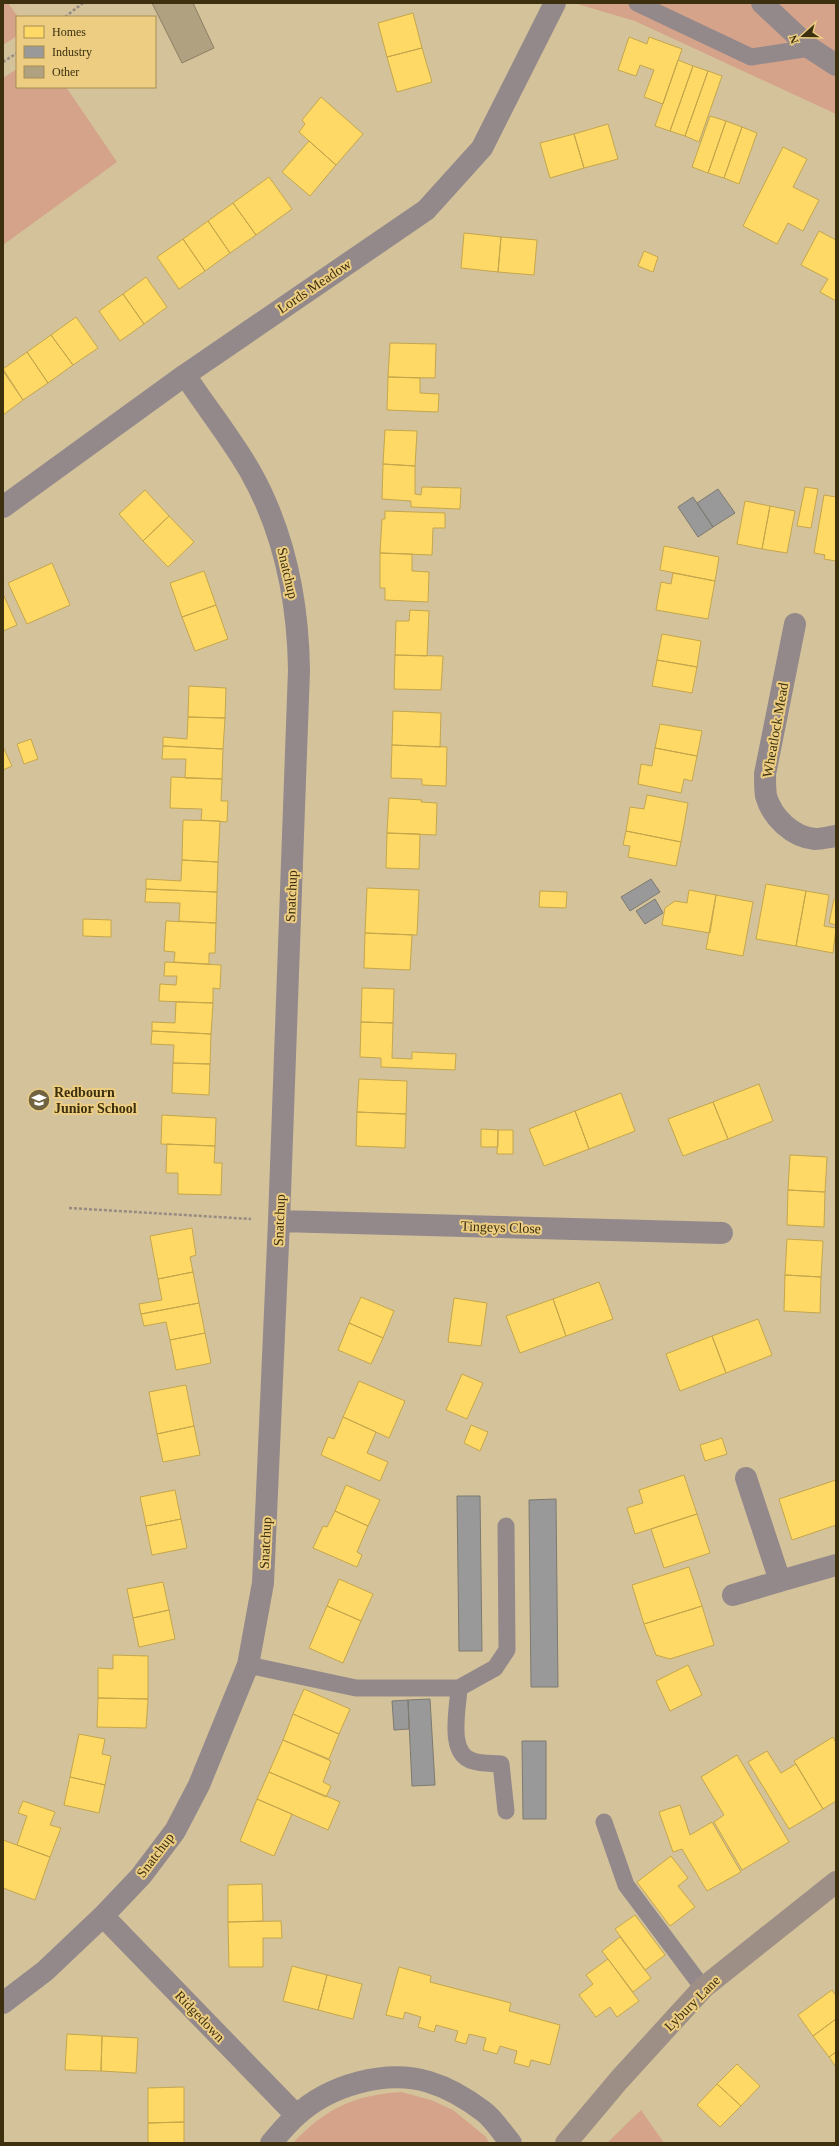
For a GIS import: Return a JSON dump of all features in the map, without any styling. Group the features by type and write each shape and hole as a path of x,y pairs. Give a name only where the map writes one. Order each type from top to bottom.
{"street":[{"name":"Lords Meadow","path":"3,507 185,375 426,210 482,148 555,3"},
{"path":"762,3 810,48 836,65"},
{"name":"Snatchup","path":"3,2003 45,1971 103,1916 141,1876 174,1831 199,1785 248,1665 263,1583 279,1221 299,670 298,630 293,592 284,550 270,512 249,471 185,375"},
{"name":"Wheatlock Mead","path":"795,624 765,774 766,796 773,810 784,825 796,834 815,839 836,836"},
{"name":"Tingeys Close","path":"279,1221 722,1233"},
{"path":"746,1478 780,1581"},
{"path":"732,1595 836,1565"},
{"name":"Lybury Lane","path":"566,2143 619,2080 703,1988 836,1882"},
{"name":"Ridgedown","path":"103,1916 296,2115"},
{"path":"271,2143 296,2115 323,2097 346,2087 371,2080 400,2078 429,2082 458,2094 484,2112 511,2143"}],"lane":[{"path":"637,3 751,57 810,48"},
{"path":"248,1665 356,1688 459,1688 495,1668 507,1650 506,1526"},
{"path":"459,1688 456,1740 462,1755 473,1761 501,1764 506,1811"},
{"path":"604,1822 626,1885 703,1988"}],"path":[{"path":"66,16 83,3"},
{"path":"3,62 16,54"},
{"path":"69,1208 279,1221"}],"shaded area":[{"path":"3,3 8,3 17,16 16,16 16,37 3,45"},
{"path":"574,3 836,3 836,114 635,21"},
{"path":"16,70 16,88 67,88 117,162 3,245 3,78"},
{"path":"401,2092 431,2100 453,2110 486,2137 489,2143 293,2143 317,2121 341,2106 369,2096"},
{"path":"641,2110 664,2143 607,2143"}],"building: Homes":[{"path":"413,13 422,48 387,57 378,23"},
{"path":"629,37 647,44 649,37 682,49 663,104 644,97 654,70 640,65 636,76 618,70"},
{"path":"422,48 432,82 397,92 387,57"},
{"path":"678,60 693,66 670,131 655,126"},
{"path":"693,66 708,71 685,136 670,131"},
{"path":"708,71 722,76 699,142 685,136"},
{"path":"321,97 363,134 336,165 299,132 305,124 302,120"},
{"path":"710,116 726,121 708,173 692,167"},
{"path":"726,121 742,127 724,178 708,173"},
{"path":"608,124 618,159 584,168 574,134"},
{"path":"742,127 757,133 739,184 724,178"},
{"path":"574,134 584,168 550,178 540,143"},
{"path":"309,141 336,165 310,196 282,172"},
{"path":"783,147 807,159 793,187 819,200 803,231 788,223 777,244 743,226"},
{"path":"269,177 292,209 256,235 233,203"},
{"path":"233,203 256,235 230,253 208,221"},
{"path":"208,221 230,253 205,271 183,239"},
{"path":"819,231 836,240 836,301 820,292 828,279 801,265"},
{"path":"464,233 501,237 498,272 461,268"},
{"path":"501,237 537,240 534,275 498,272"},
{"path":"183,239 205,271 179,289 157,257"},
{"path":"644,251 658,257 653,272 638,266"},
{"path":"146,277 167,307 144,324 123,294"},
{"path":"123,294 144,324 120,341 99,311"},
{"path":"76,317 98,348 73,365 51,335"},
{"path":"51,335 73,365 48,383 27,352"},
{"path":"390,343 436,344 435,378 388,377"},
{"path":"27,352 48,383 23,400 3,369"},
{"path":"3,371 23,400 3,415"},
{"path":"388,377 420,378 420,393 439,394 438,412 387,410"},
{"path":"385,430 417,431 415,466 383,464"},
{"path":"383,464 415,466 415,494 421,495 422,487 461,488 460,509 411,507 411,501 382,499"},
{"path":"805,487 818,489 811,528 797,526"},
{"path":"145,490 169,516 143,541 119,514"},
{"path":"824,495 836,497 836,561 824,559 825,555 814,553"},
{"path":"745,501 770,506 762,549 737,544"},
{"path":"770,506 795,511 787,553 762,549"},
{"path":"385,511 445,513 445,528 433,528 432,555 380,553 382,519 385,519"},
{"path":"169,516 194,542 168,567 143,541"},
{"path":"664,546 719,557 715,581 660,570"},
{"path":"380,553 412,554 412,571 429,572 428,602 385,600 385,588 380,588"},
{"path":"52,563 70,605 27,624 8,583"},
{"path":"204,571 216,605 182,617 170,583"},
{"path":"673,573 715,581 708,619 656,610 661,582 671,584"},
{"path":"3,594 17,625 3,631"},
{"path":"216,605 228,639 195,651 182,617"},
{"path":"410,610 429,611 427,656 395,655 396,621 409,621"},
{"path":"662,634 701,641 697,667 657,660"},
{"path":"395,655 443,656 441,690 394,689"},
{"path":"657,660 697,667 692,693 652,686"},
{"path":"189,686 226,688 225,718 188,717"},
{"path":"393,711 441,713 440,747 392,745"},
{"path":"188,717 225,718 223,749 163,746 163,737 187,739"},
{"path":"660,724 702,731 697,756 655,748"},
{"path":"31,739 38,759 24,764 17,744"},
{"path":"392,745 447,747 446,786 422,785 422,779 391,778"},
{"path":"163,746 223,749 222,779 185,778 186,759 162,759"},
{"path":"3,747 12,766 3,770"},
{"path":"655,748 697,756 692,781 684,779 681,793 638,784 641,764 652,766"},
{"path":"171,777 222,779 221,801 228,801 227,822 201,820 202,809 170,808"},
{"path":"647,795 688,803 681,842 626,831 630,807 644,809"},
{"path":"389,798 422,800 421,802 437,803 436,835 387,833"},
{"path":"183,820 220,821 218,862 182,860"},
{"path":"626,831 681,842 676,866 628,857 630,846 623,845"},
{"path":"387,833 420,834 419,869 386,868"},
{"path":"182,860 218,862 217,892 146,889 146,879 181,881"},
{"path":"766,884 806,891 796,946 756,939"},
{"path":"367,888 419,890 417,935 365,933"},
{"path":"146,889 217,892 216,923 179,921 180,903 145,902"},
{"path":"689,890 716,895 710,933 662,925 665,908 675,901 687,903"},
{"path":"540,891 567,892 566,908 539,907"},
{"path":"806,891 829,895 824,926 836,928 833,953 796,946"},
{"path":"716,895 753,902 743,956 706,949"},
{"path":"834,899 836,899 836,925 829,923"},
{"path":"83,919 111,920 111,937 83,936"},
{"path":"166,921 216,923 215,953 209,953 209,964 174,962 175,952 164,951"},
{"path":"365,933 412,935 410,970 364,968"},
{"path":"165,962 221,965 220,989 213,988 213,1003 159,1001 160,984 176,985 177,976 164,976"},
{"path":"362,988 394,989 393,1023 361,1022"},
{"path":"176,1002 213,1003 211,1034 152,1031 152,1022 175,1023"},
{"path":"361,1022 393,1023 392,1058 412,1059 412,1052 456,1054 455,1070 381,1067 381,1058 360,1057"},
{"path":"152,1031 211,1034 210,1064 173,1063 174,1045 151,1044"},
{"path":"173,1063 210,1064 209,1095 172,1093"},
{"path":"359,1079 407,1081 406,1114 357,1112"},
{"path":"759,1084 773,1121 728,1139 713,1102"},
{"path":"621,1093 635,1131 589,1149 575,1111"},
{"path":"713,1102 728,1139 683,1156 668,1119"},
{"path":"575,1111 589,1149 544,1166 529,1129"},
{"path":"357,1112 406,1114 405,1148 356,1146"},
{"path":"162,1115 216,1118 215,1146 161,1144"},
{"path":"481,1129 498,1130 498,1147 481,1147"},
{"path":"498,1130 513,1130 513,1154 497,1154"},
{"path":"167,1144 215,1146 214,1163 222,1163 221,1195 178,1194 178,1173 166,1173"},
{"path":"790,1155 827,1157 825,1192 788,1190"},
{"path":"788,1190 825,1192 824,1227 787,1225"},
{"path":"192,1228 196,1255 190,1257 193,1272 158,1279 150,1236"},
{"path":"787,1239 823,1241 821,1277 785,1275"},
{"path":"193,1272 199,1303 141,1314 139,1304 162,1300 158,1279"},
{"path":"785,1275 821,1277 820,1313 784,1311"},
{"path":"599,1282 613,1319 566,1336 553,1299"},
{"path":"361,1297 394,1311 383,1338 349,1323"},
{"path":"454,1298 487,1303 481,1346 448,1342"},
{"path":"553,1299 566,1336 520,1353 506,1316"},
{"path":"199,1303 205,1333 170,1340 166,1322 144,1326 141,1314"},
{"path":"758,1319 772,1355 726,1373 712,1336"},
{"path":"349,1323 383,1338 371,1364 338,1350"},
{"path":"205,1333 211,1363 176,1370 170,1340"},
{"path":"712,1336 726,1373 680,1391 666,1354"},
{"path":"462,1374 483,1383 467,1419 446,1410"},
{"path":"359,1381 405,1401 389,1438 343,1417"},
{"path":"186,1385 194,1426 157,1434 149,1392"},
{"path":"343,1417 376,1432 367,1453 388,1462 380,1481 321,1455 328,1437 334,1439"},
{"path":"471,1425 488,1432 480,1451 464,1443"},
{"path":"194,1426 200,1455 163,1462 157,1434"},
{"path":"722,1438 727,1454 705,1461 700,1445"},
{"path":"684,1475 697,1514 635,1534 627,1508 643,1503 639,1490"},
{"path":"836,1480 836,1525 792,1540 779,1499"},
{"path":"346,1485 380,1500 368,1526 335,1511"},
{"path":"175,1490 181,1519 146,1526 140,1497"},
{"path":"335,1511 368,1526 357,1552 362,1555 357,1567 313,1548 323,1526 327,1527"},
{"path":"697,1514 710,1553 664,1568 651,1529"},
{"path":"181,1519 187,1548 152,1555 146,1526"},
{"path":"689,1567 702,1606 644,1624 632,1585"},
{"path":"339,1579 373,1594 361,1621 327,1606"},
{"path":"163,1582 169,1610 133,1618 127,1589"},
{"path":"327,1606 361,1621 343,1663 309,1648"},
{"path":"702,1606 714,1645 670,1659 656,1655 644,1624"},
{"path":"169,1610 175,1639 139,1647 133,1618"},
{"path":"113,1655 148,1656 148,1699 98,1698 98,1668 113,1669"},
{"path":"688,1665 702,1695 670,1711 656,1681"},
{"path":"304,1689 350,1709 339,1734 293,1714"},
{"path":"98,1698 148,1699 146,1728 97,1727"},
{"path":"293,1714 339,1734 329,1759 283,1740"},
{"path":"79,1734 105,1739 102,1754 111,1756 105,1785 70,1777"},
{"path":"833,1737 836,1743 836,1801 823,1809 794,1761"},
{"path":"283,1740 331,1761 323,1782 331,1786 326,1797 269,1772"},
{"path":"767,1751 781,1773 796,1764 823,1809 789,1829 748,1762"},
{"path":"737,1755 789,1842 742,1870 714,1822 724,1815 701,1777"},
{"path":"269,1772 340,1802 328,1830 257,1799"},
{"path":"70,1777 105,1785 99,1813 64,1805"},
{"path":"257,1799 292,1814 274,1856 240,1841"},
{"path":"23,1801 55,1812 50,1825 61,1828 50,1857 17,1845 27,1816 18,1813"},
{"path":"680,1805 690,1835 712,1822 741,1872 707,1891 682,1849 673,1852 659,1812"},
{"path":"3,1840 50,1857 35,1900 3,1888"},
{"path":"671,1856 688,1878 678,1886 695,1907 670,1926 637,1882"},
{"path":"262,1884 263,1921 228,1922 228,1885"},
{"path":"635,1915 665,1955 645,1970 615,1929"},
{"path":"281,1921 282,1938 263,1938 263,1967 229,1967 228,1922"},
{"path":"620,1937 651,1978 633,1992 602,1951"},
{"path":"608,1959 639,2001 617,2017 610,2007 596,2017 579,1995 593,1984 586,1975"},
{"path":"292,1966 327,1975 318,2010 283,2001"},
{"path":"399,1967 431,1976 430,1982 511,2003 509,2011 560,2025 550,2065 531,2060 529,2067 514,2063 517,2051 500,2046 497,2054 483,2050 486,2038 469,2034 466,2044 455,2041 458,2031 436,2025 434,2032 418,2027 421,2017 405,2012 403,2019 386,2015"},
{"path":"327,1975 362,1984 353,2019 318,2010"},
{"path":"832,1990 836,1996 836,2019 813,2036 798,2015"},
{"path":"836,2019 836,2052 829,2057 813,2036"},
{"path":"67,2034 102,2036 101,2071 65,2070"},
{"path":"102,2036 138,2038 136,2073 101,2071"},
{"path":"836,2052 836,2067 829,2057"},
{"path":"737,2064 760,2086 741,2106 717,2084"},
{"path":"717,2084 741,2106 720,2127 697,2105"},
{"path":"184,2087 184,2122 148,2123 148,2088"},
{"path":"184,2122 184,2143 148,2143 148,2123"}],"building: Industry":[{"path":"718,489 735,513 713,527 697,503"},
{"path":"693,497 713,527 698,537 678,507"},
{"path":"651,879 660,892 630,911 621,897"},
{"path":"655,899 663,913 645,924 636,911"},
{"path":"457,1496 480,1496 482,1651 459,1651"},
{"path":"556,1499 558,1687 531,1687 529,1500"},
{"path":"430,1699 435,1785 412,1786 408,1700"},
{"path":"408,1700 409,1729 394,1730 392,1701"},
{"path":"522,1741 546,1741 546,1819 523,1819"}],"building: Other":[{"path":"152,3 193,3 214,48 182,63"}],"place":[{"name":"Redbourn Junior School","path":"39,1100"}]}
